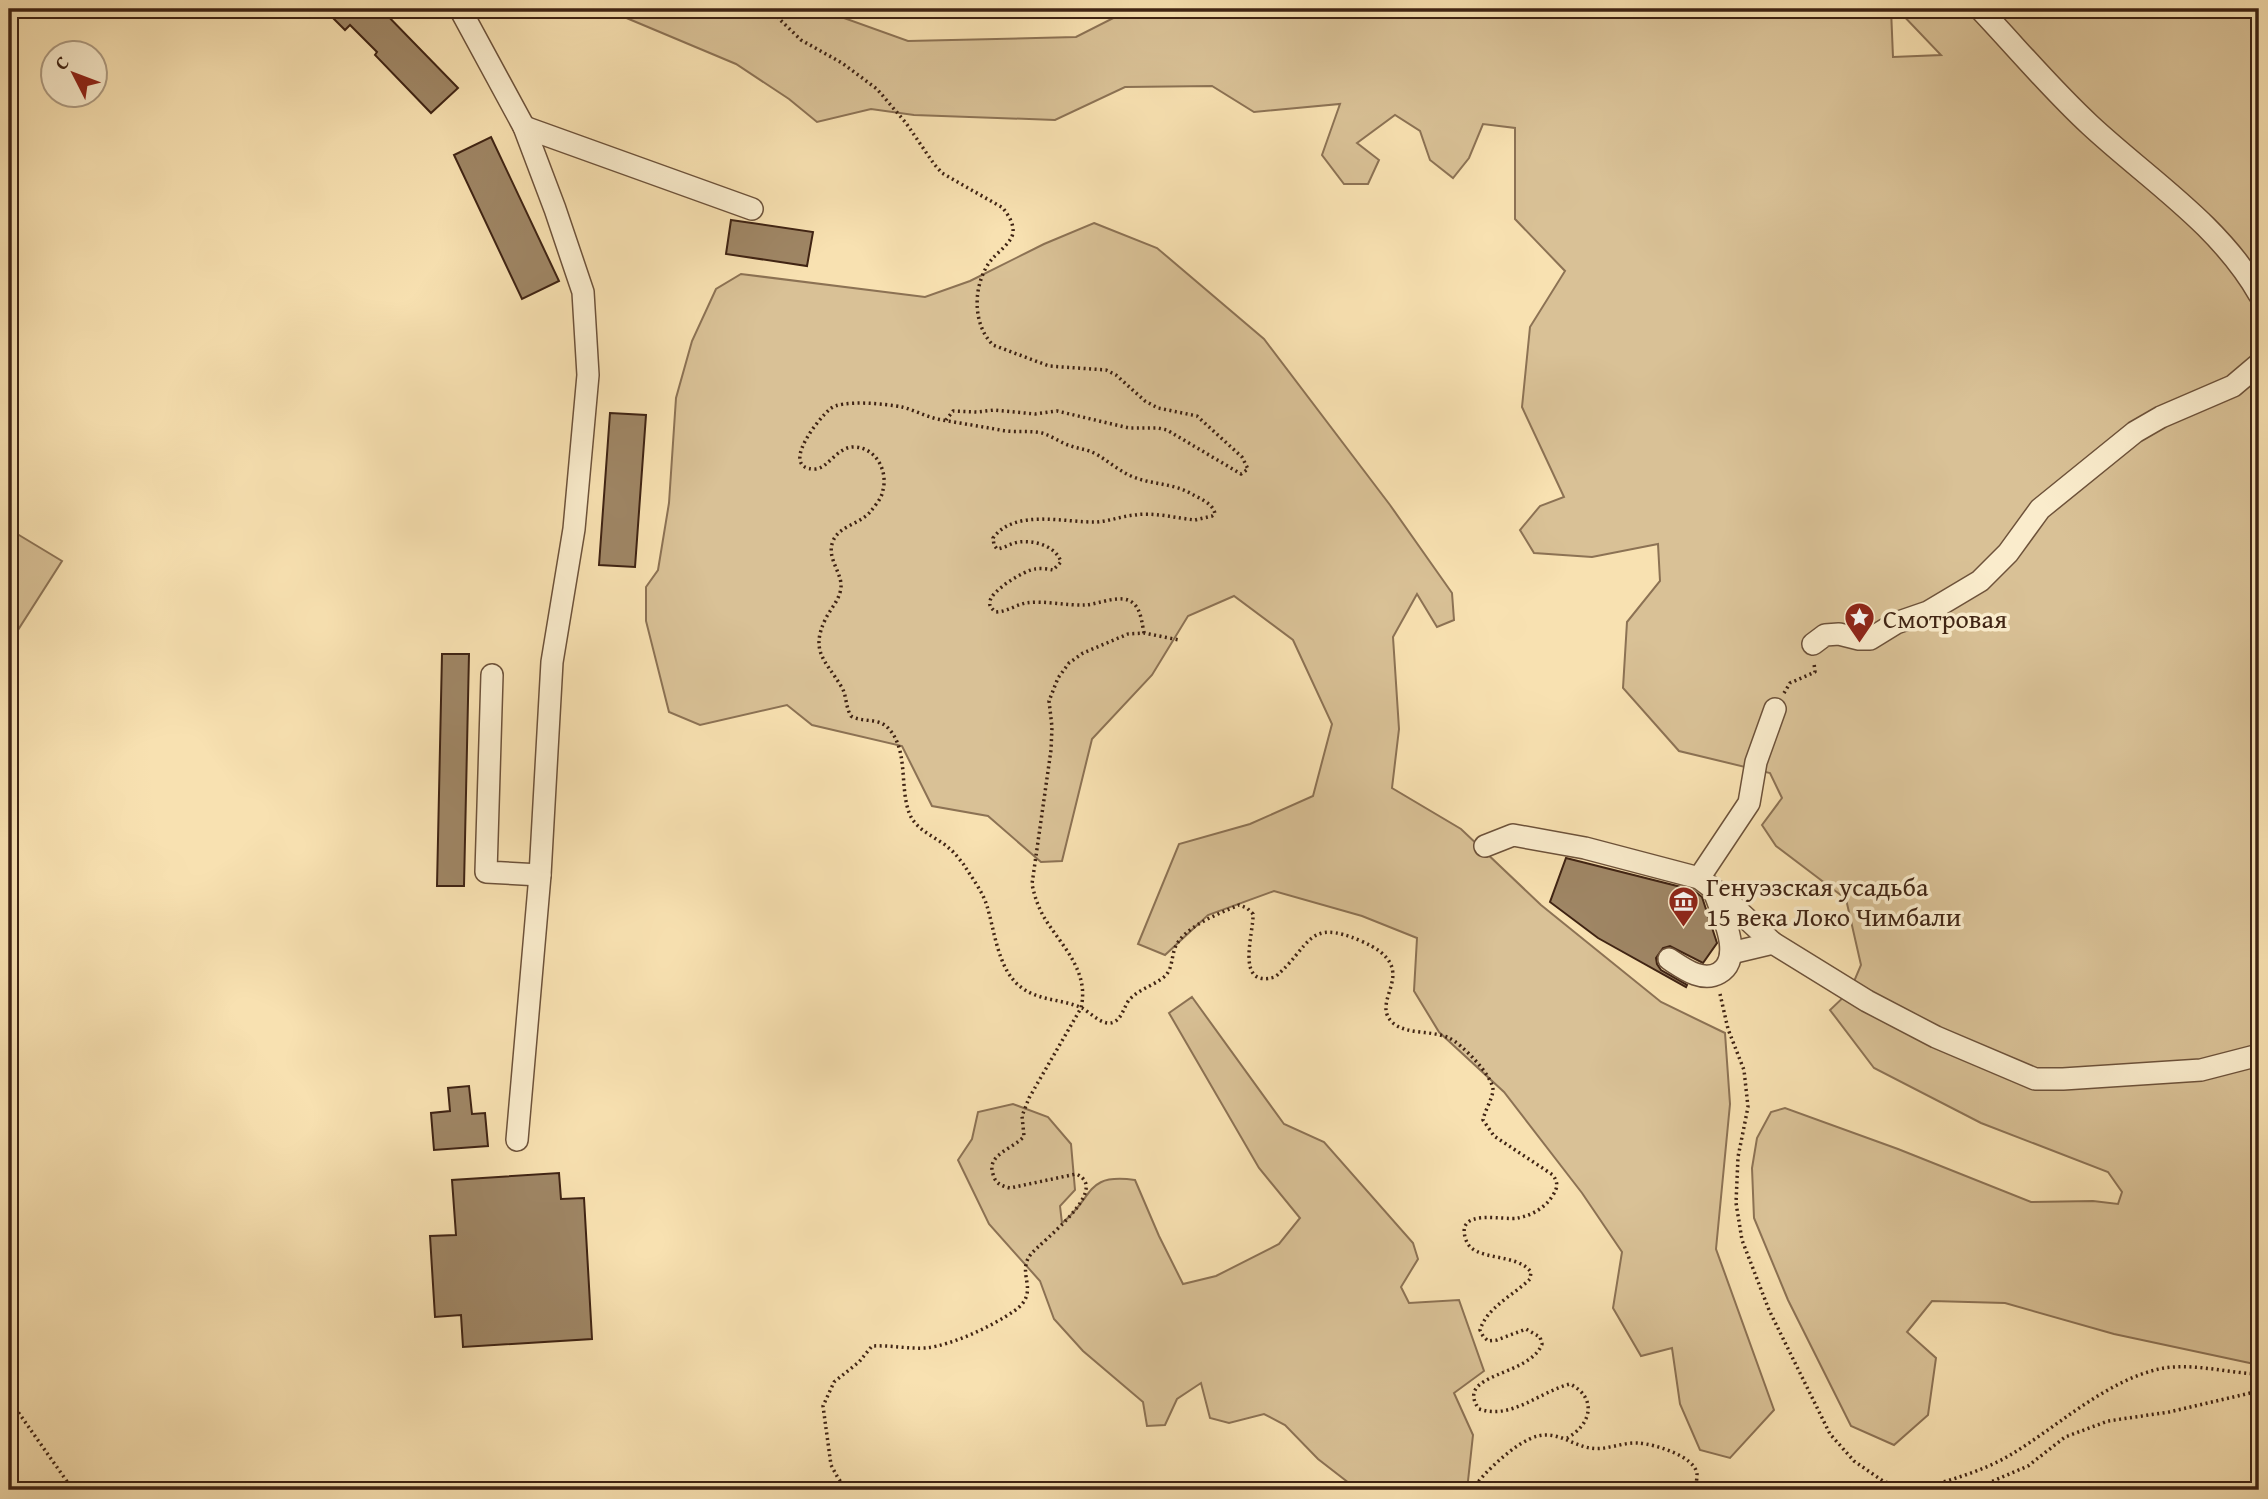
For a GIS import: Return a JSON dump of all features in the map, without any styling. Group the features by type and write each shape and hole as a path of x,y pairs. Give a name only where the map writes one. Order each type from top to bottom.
{"street":[{"path":"460,9 524,127 583,292 588,374 574,529 552,662 540,875 517,1140"},
{"path":"1980,9 2089,124 2218,238 2259,294"},
{"path":"524,127 752,209"},
{"path":"1812,644 1825,635 1839,634 1870,639 1896,623 1928,612 1980,581 2008,553 2040,509 2135,432 2161,417 2233,386 2259,364"},
{"path":"492,675 486,872 540,875"},
{"path":"1706,883 1749,803 1756,762 1775,709"},
{"path":"1485,846 1513,835 1585,848 1706,883 1773,943 1906,1022 1989,1061 2035,1079 2201,1070 2259,1055"},
{"path":"1669,959 1689,972 1702,976 1716,975 1724,971 1729,963 1729,935 1706,883"},
{"path":"1731,953 1773,943"}],"path":[{"path":"768,9 801,40 842,63 877,89 906,123 942,173 1003,208 1009,216 1013,225 1011,238 984,271 978,290 978,312 986,338 993,345 1049,366 1106,370 1158,408 1198,416 1241,457 1248,469 1241,474 1234,472 1213,456 1194,448 1167,430 1129,428 1057,411 1035,414 994,410 953,411 946,420"},
{"path":"1144,633 1134,603 1126,599 1088,605 1026,603 995,612 990,607 989,600 1005,584 1036,569 1053,570 1061,562 1055,551 1034,542 1020,542 997,549 993,545 993,538 998,531 1009,525 1028,520 1098,522 1137,514 1195,520 1215,514 1214,509 1181,488 1135,478 1086,449 1069,446 1045,434 1018,433 946,420 894,406 862,403 834,405 805,440 799,451 800,459 811,469 819,468 842,450 853,447 874,455 881,466 884,489 869,513 838,534 833,542 831,554 841,585 839,597 823,622 819,651 824,663 842,687 851,716 859,720 883,723 891,730 900,753 905,801 909,813 923,830 950,849 974,880 986,904 1010,976 1033,995 1082,1008 1105,1023 1112,1023 1118,1020 1129,1000 1140,990 1166,976 1173,963 1174,951 1188,930 1239,905 1253,914 1248,960 1252,972 1259,977 1275,977 1310,937 1319,933 1340,932 1381,950 1391,960 1394,970 1385,1009 1388,1018 1401,1028 1448,1037 1455,1042 1485,1072 1492,1084 1493,1090 1483,1120 1487,1128 1494,1136 1553,1175 1557,1182 1558,1187 1547,1204 1537,1211 1511,1219 1477,1217 1468,1223 1465,1230 1466,1242 1473,1250 1518,1261 1531,1272 1530,1279 1483,1321 1480,1330 1483,1336 1488,1341 1497,1340 1526,1329 1540,1337 1542,1344 1531,1360 1479,1384 1473,1393 1473,1401 1479,1409 1498,1413 1511,1410 1554,1388 1570,1384 1581,1390 1587,1398 1588,1407 1583,1426 1567,1438"},
{"path":"847,1490 831,1465 823,1406 834,1382 859,1362 873,1346 926,1348 942,1344 998,1321 1017,1310 1027,1299 1029,1289 1025,1268 1029,1257 1080,1204 1086,1193 1086,1184 1081,1176 1076,1174 1010,1188 996,1182 992,1172 992,1162 1000,1153 1011,1148 1024,1136 1022,1116 1029,1098 1082,1008 1084,998 1071,953 1048,925 1037,904 1032,884 1051,750 1049,701 1058,678 1069,663 1083,653 1128,634 1144,633 1179,640"},
{"path":"1775,709 1790,683 1815,672 1812,644"},
{"path":"1716,975 1728,1029 1744,1070 1748,1107 1738,1157 1737,1203 1742,1240 1769,1310 1830,1434 1854,1461 1883,1481 1906,1490"},
{"path":"1912,1490 1944,1482 2009,1456 2111,1388 2138,1375 2161,1369 2195,1367 2259,1374"},
{"path":"1972,1490 2028,1466 2066,1437 2108,1422 2169,1412 2259,1391"},
{"path":"9,1399 73,1490"},
{"path":"1472,1490 1498,1462 1537,1436 1567,1438 1590,1448 1637,1443 1679,1455 1693,1465 1697,1474 1695,1490"}],"shaded area":[{"path":"605,9 819,9 908,41 1076,37 1131,9 1891,9 1893,57 1941,55 1897,9 2259,9 2259,1365 2114,1334 2005,1303 1932,1301 1907,1332 1936,1358 1928,1415 1894,1445 1851,1426 1788,1300 1754,1218 1752,1168 1757,1138 1771,1112 1785,1108 2031,1202 2093,1201 2118,1204 2122,1192 2108,1172 1981,1123 1874,1068 1830,1010 1850,991 1861,965 1846,899 1776,846 1762,825 1782,798 1770,773 1679,751 1623,688 1627,622 1660,581 1658,544 1592,557 1534,553 1520,530 1540,506 1564,497 1522,407 1530,327 1565,271 1515,219 1515,128 1483,124 1469,158 1453,178 1430,160 1420,131 1395,115 1357,143 1379,160 1368,184 1344,184 1322,155 1340,104 1254,112 1212,86 1125,87 1055,120 914,115 871,109 817,122 789,99 736,64"},
{"path":"1094,223 1157,248 1264,339 1390,505 1452,593 1454,620 1437,627 1417,594 1393,637 1399,729 1392,788 1461,829 1541,905 1661,1002 1725,1033 1730,1104 1716,1249 1774,1410 1730,1458 1700,1450 1680,1404 1672,1348 1641,1356 1613,1308 1622,1252 1582,1193 1504,1092 1439,1032 1414,991 1417,938 1362,916 1274,891 1208,915 1165,955 1138,944 1179,844 1250,824 1313,796 1332,724 1293,640 1234,596 1188,616 1152,675 1092,739 1062,861 1041,862 988,816 932,806 902,746 812,725 787,705 700,725 669,712 646,621 646,587 658,570 669,503 676,398 692,341 716,289 741,274 925,297 970,281 1044,244"},
{"path":"9,529 62,561 9,644"},
{"path":"1192,997 1284,1124 1324,1142 1413,1243 1418,1259 1401,1287 1409,1303 1459,1300 1484,1371 1454,1393 1473,1435 1467,1490 1358,1490 1318,1459 1285,1425 1264,1414 1229,1423 1210,1418 1201,1383 1177,1399 1165,1425 1147,1426 1143,1402 1083,1351 1054,1319 1040,1281 989,1224 958,1160 972,1139 978,1112 1013,1104 1048,1117 1071,1144 1075,1190 1060,1206 1062,1223 1098,1184 1107,1180 1135,1180 1183,1284 1216,1276 1279,1244 1300,1218 1259,1168 1169,1013"}],"building":[{"path":"335,9 381,9 458,88 431,113 350,25 345,30 332,17 338,12"},
{"path":"491,137 559,281 522,299 454,155"},
{"path":"731,220 813,232 807,266 726,254"},
{"path":"610,413 646,415 635,567 599,565"},
{"path":"442,654 469,654 464,886 437,886"},
{"name":"Генуэзская усадьба 15 века Локо Чимбали","path":"1566,858 1693,890 1702,897 1717,943 1703,963 1670,946 1663,948 1656,958 1661,970 1687,985 1686,987 1598,938 1550,902"},
{"path":"469,1086 472,1114 485,1113 488,1146 434,1150 431,1113 450,1111 448,1088"},
{"path":"559,1173 561,1199 584,1198 592,1339 463,1347 461,1315 435,1317 430,1236 456,1235 452,1180"}],"place":[{"name":"Смотровая","path":"1860,645"},
{"name":"Генуэзская усадьба 15 века Локо Чимбали","path":"1683,928"}]}
